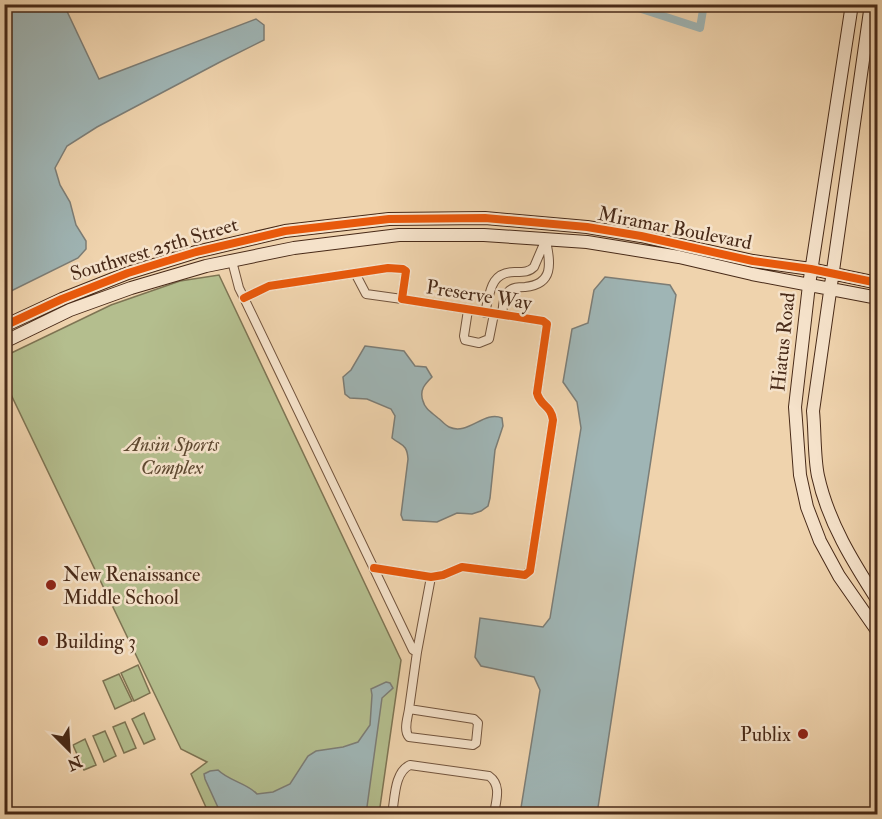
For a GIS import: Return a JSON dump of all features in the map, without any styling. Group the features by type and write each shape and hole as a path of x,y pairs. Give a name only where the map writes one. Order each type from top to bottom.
{"street":[{"name":"Hiatus Road","path":"852,4 808,285 795,407 800,475 807,507 820,541 878,632"},
{"name":"Hiatus Road","path":"871,4 813,411 818,475 826,503 838,537 878,601"},
{"name":"Miramar Boulevard","path":"392,219 485,218 587,227 641,236 753,261 812,269 878,283"},
{"name":"Southwest 25th Street","path":"4,326 62,299 128,273 196,252 285,231 392,219"},
{"name":"Miramar Boulevard","path":"399,235 484,235 586,242 679,257 752,274 878,298"},
{"name":"Southwest 25th Street","path":"4,342 70,310 131,288 207,266 294,248 399,235"},
{"name":"Preserve Way","path":"494,314 494,282 499,275 507,272 531,270 546,239"},
{"name":"Preserve Way","path":"494,314 508,292 517,287 536,285 544,280 550,262 546,239"},
{"path":"232,261 239,288 413,650 417,652"},
{"name":"Preserve Way","path":"244,298 269,286 388,268 403,269 406,271 402,299 543,321 546,324 537,393 541,403 549,408 553,420 530,571 525,575 459,567 442,575 431,577 374,568"},
{"path":"356,273 366,294 402,299"},
{"path":"468,310 465,340 479,343 489,339 494,314"},
{"path":"846,585 861,575"},
{"path":"409,709 474,719 478,723 476,743 473,745 410,737 406,734 406,730 417,652 431,577"},
{"path":"392,814 398,776 403,768 410,765 489,777 497,786 494,814"}],"green space":[{"name":"Ansin Sports Complex","path":"219,275 401,660 379,814 209,814 191,774 207,762 181,749 5,382 5,356 111,305 180,281"},
{"path":"138,665 150,693 134,701 121,673"},
{"path":"119,674 132,701 115,709 103,681"},
{"path":"144,713 155,739 144,744 132,719"},
{"path":"125,722 136,748 124,753 113,727"},
{"path":"105,731 116,756 104,762 93,736"},
{"path":"85,739 96,765 84,770 73,745"}],"shaded area":[{"path":"5,4 64,5 99,79 256,19 264,25 264,40 97,127 67,146 55,168 60,185 70,202 76,225 86,241 86,249 78,258 5,294"},
{"path":"605,277 670,285 676,295 597,814 520,814 540,690 534,677 481,666 475,657 480,618 543,627 550,618 581,428 577,402 563,382 572,329 588,323 594,290"},
{"path":"365,346 404,351 415,366 426,367 432,377 422,390 424,404 449,427 463,428 489,417 502,418 503,426 495,450 488,506 472,514 457,513 437,522 403,520 401,515 408,459 405,448 392,438 395,416 391,409 367,399 350,398 345,394 343,377 351,370"},
{"path":"386,682 390,683 393,688 382,698 366,814 221,814 204,774 218,770 257,794 273,792 290,784 308,756 316,751 358,742 370,725 371,689"}],"waterway":[{"path":"626,4 700,28 704,4"}],"cycle path":[{"path":"4,326 62,299 128,273 196,252 285,231 389,219 485,218 587,227 641,236 753,261 811,269 878,283"},
{"path":"244,298 269,286 388,268 403,269 406,271 402,299 543,321 547,324 537,393 540,401 550,411 553,420 530,571 525,575 462,567 431,577 374,568"}],"place":[{"name":"New Renaissance Middle School","path":"51,585"},
{"name":"Building 3","path":"43,641"},
{"name":"Publix","path":"803,734"}]}
